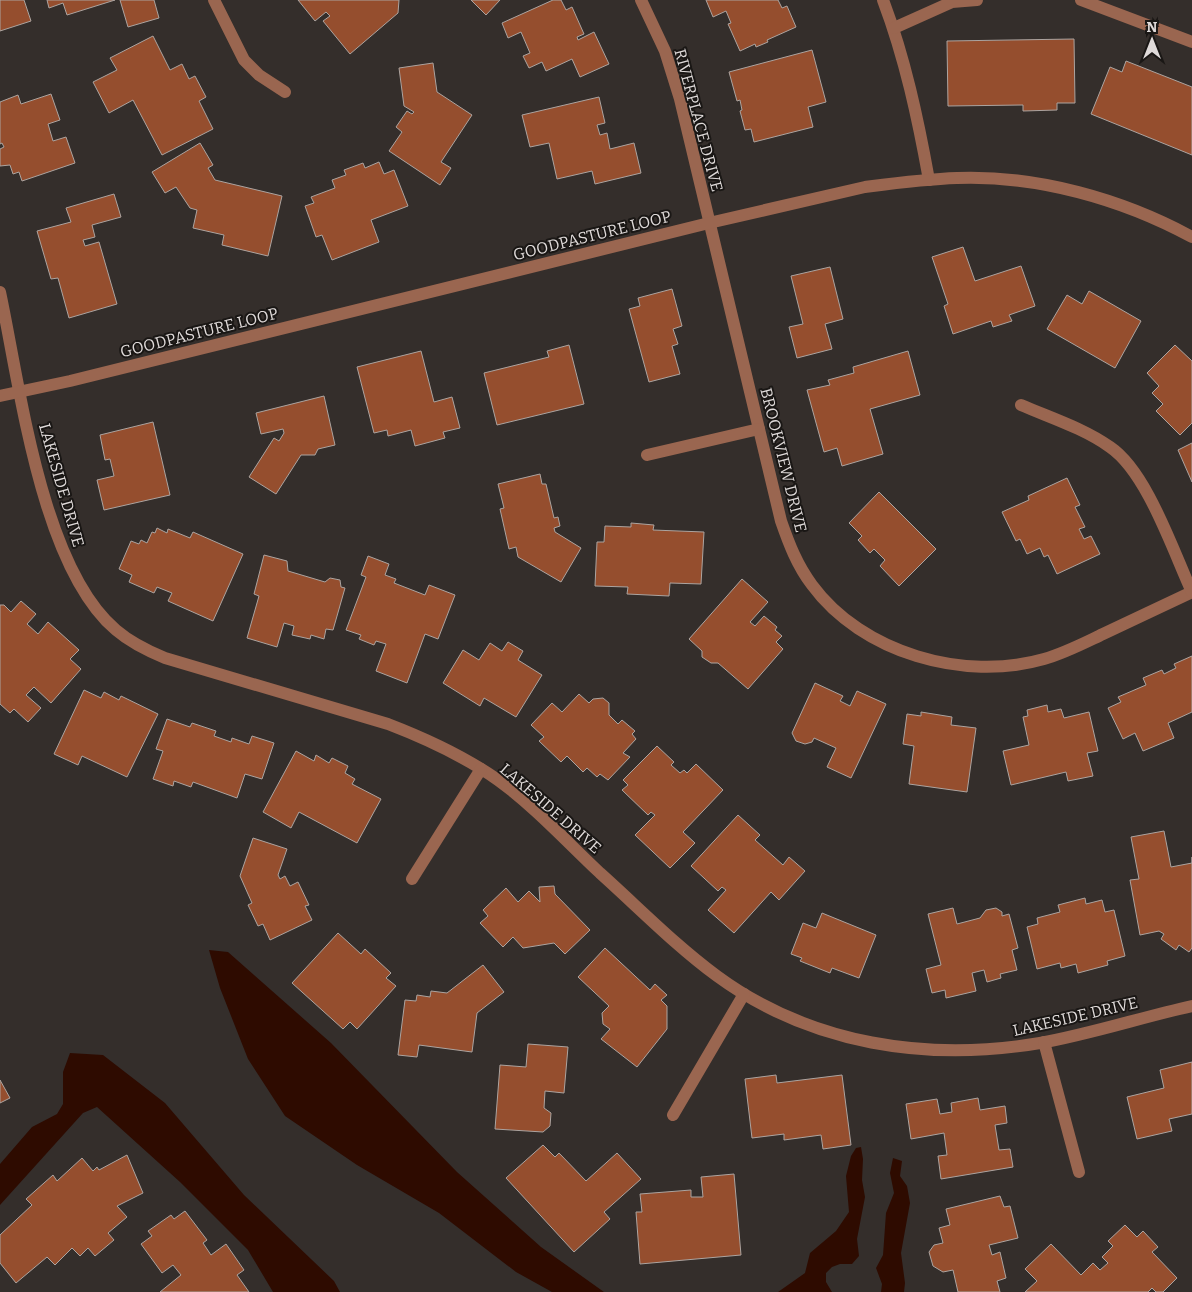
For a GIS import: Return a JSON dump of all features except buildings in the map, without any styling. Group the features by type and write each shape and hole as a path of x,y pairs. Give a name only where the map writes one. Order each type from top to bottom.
{"street":[{"path":"214,0 244,60 259,75 285,92"},
{"name":"RIVERPLACE DRIVE","path":"641,0 658,35 671,69 709,223"},
{"path":"882,0 894,28 919,123 929,180"},
{"path":"894,28 952,2 977,0"},
{"path":"1081,0 1192,42"},
{"name":"GOODPASTURE LOOP","path":"0,396 709,223 866,187 929,180 995,179 1075,192 1152,218 1192,237"},
{"name":"BROOKVIEW DRIVE","path":"709,223 781,521 801,569 823,598 857,626 907,652 964,666 1021,664 1064,652 1192,592 1142,482 1124,458 1086,432 1021,405"},
{"path":"0,292 20,392"},
{"name":"LAKESIDE DRIVE","path":"20,392 36,460 60,544 78,581 115,629 131,641 165,658 364,716 439,745 481,769 516,795 686,952 744,994 804,1024 854,1040 890,1046 974,1051 1044,1042 1192,1006"},
{"path":"647,455 759,428"},
{"path":"412,880 481,769"},
{"path":"673,1115 744,994"},
{"path":"1044,1042 1079,1172"}],"shaded area":[{"path":"209,950 228,952 331,1043 457,1172 541,1247 604,1292 552,1292 516,1272 439,1213 357,1165 285,1116 248,1059 220,988"},
{"path":"70,1053 103,1055 165,1103 244,1195 334,1281 340,1292 273,1292 248,1250 180,1182 97,1107 83,1113 0,1205 0,1164 32,1127 57,1114 63,1104 63,1072"},
{"path":"861,1147 863,1159 862,1180 865,1197 857,1239 859,1256 852,1264 840,1264 832,1267 826,1273 826,1282 832,1292 778,1292 805,1273 810,1253 836,1231 849,1212 846,1176 851,1156 856,1148"},
{"path":"893,1158 902,1161 900,1176 907,1186 910,1203 901,1253 905,1283 904,1292 881,1292 882,1284 876,1268 883,1255 886,1213 894,1193 890,1173"}]}
